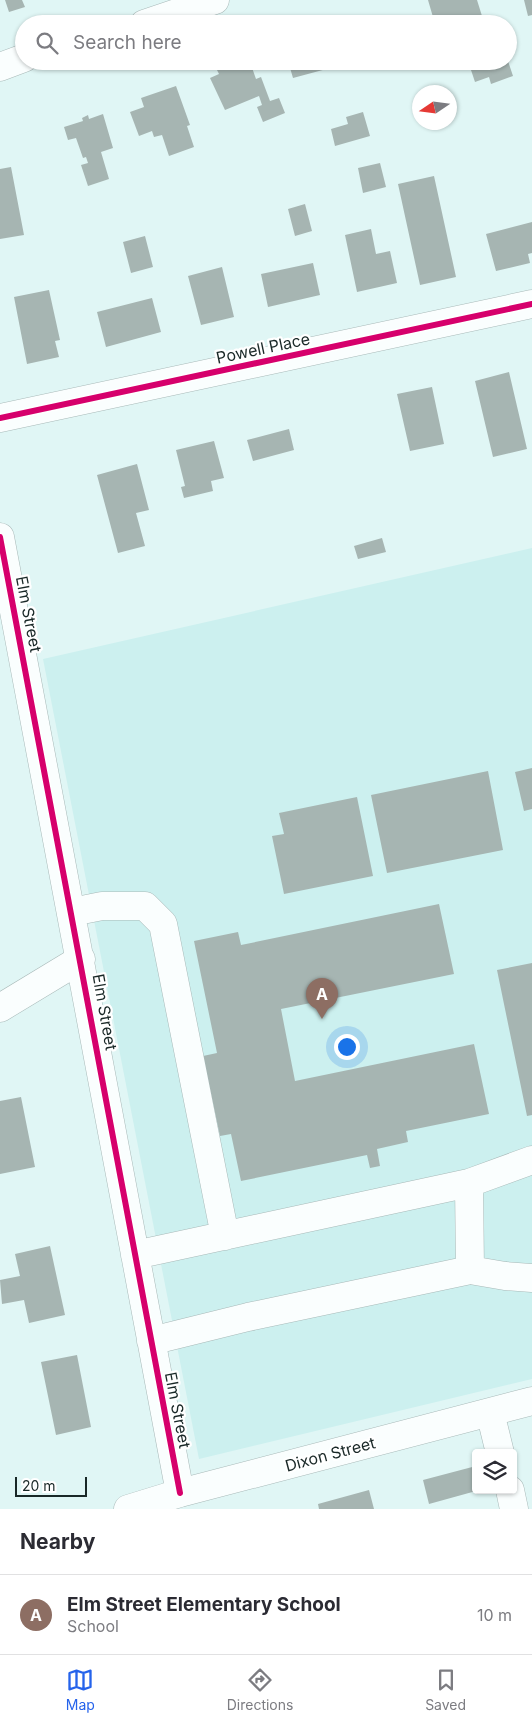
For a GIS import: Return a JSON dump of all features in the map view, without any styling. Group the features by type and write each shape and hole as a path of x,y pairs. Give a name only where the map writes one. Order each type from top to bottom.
{"street":[{"path":"171,15 215,0"},
{"path":"0,67 15,61"},
{"name":"Powell Place","path":"0,418 532,304"},
{"name":"Elm Street","path":"0,537 81,959 180,1493"},
{"path":"72,912 102,906 145,906 164,924 225,1236"},
{"path":"0,1008 81,959"},
{"path":"135,1255 468,1183 532,1160"},
{"path":"468,1183 470,1270"},
{"path":"151,1341 248,1317 470,1270 532,1278"},
{"name":"Dixon Street","path":"128,1509 180,1493 532,1401"},
{"path":"490,1412 499,1449"},
{"path":"511,1494 514,1509"}],"shaded area":[{"path":"532,548 532,1379 199,1459 43,659"}],"building":[{"path":"5,0 22,0 25,7 9,12"},
{"path":"428,0 477,0 482,15 432,15"},
{"path":"524,0 532,0 532,15 528,16"},
{"path":"217,70 253,70 256,79 261,77 270,101 279,98 285,113 263,122 257,107 262,105 259,96 225,110 210,78 219,74"},
{"path":"291,70 323,70 293,78"},
{"path":"471,70 511,70 513,76 491,84 489,77 475,82"},
{"path":"176,86 190,125 187,126 194,147 169,156 162,135 154,137 152,131 139,136 130,112 144,107 141,98"},
{"path":"363,112 370,136 335,146 331,129 348,124 346,117"},
{"path":"103,114 113,148 101,152 109,179 88,186 81,165 88,163 86,157 83,158 76,138 68,140 64,127 83,121 82,118 88,115 89,119"},
{"path":"380,163 386,187 363,193 358,168"},
{"path":"11,167 24,235 0,239 0,169"},
{"path":"434,176 456,277 420,285 398,184"},
{"path":"305,204 312,231 295,236 288,209"},
{"path":"532,222 532,253 528,254 530,263 496,271 486,234"},
{"path":"371,229 376,254 390,251 397,283 357,292 345,235"},
{"path":"145,236 153,267 131,273 123,242"},
{"path":"313,263 320,295 268,307 261,274"},
{"path":"222,267 234,317 201,325 188,276"},
{"path":"49,290 60,340 55,341 59,357 27,364 14,297"},
{"path":"152,298 161,332 106,347 97,312"},
{"path":"509,372 527,449 493,457 475,381"},
{"path":"432,387 444,444 410,451 397,394"},
{"path":"289,429 294,450 253,461 247,440"},
{"path":"214,441 224,478 211,481 213,491 184,498 181,487 185,486 176,450"},
{"path":"137,464 149,510 136,513 145,546 118,553 97,475"},
{"path":"382,538 386,552 358,559 354,546"},
{"path":"532,768 532,809 524,811 515,772"},
{"path":"488,771 503,850 387,873 371,795"},
{"path":"357,797 373,876 284,894 272,836 284,834 279,813"},
{"path":"439,904 454,974 281,1009 295,1081 474,1044 489,1114 406,1131 408,1142 377,1149 380,1166 370,1168 367,1155 241,1181 231,1134 220,1136 203,1056 217,1053 194,941 238,932 241,945"},
{"path":"532,963 532,1115 527,1116 497,970"},
{"path":"21,1097 35,1167 0,1174 0,1101"},
{"path":"50,1246 65,1315 29,1323 24,1300 2,1304 0,1280 20,1276 15,1254"},
{"path":"77,1355 91,1427 56,1435 41,1362"},
{"path":"472,1467 472,1492 429,1504 423,1480"},
{"path":"369,1490 374,1509 319,1509 318,1504"}],"cycle path":[{"path":"0,418 532,304"},
{"path":"0,537 180,1493"}],"place":[{"name":"Elm Street Elementary School","path":"322,1019"}]}
